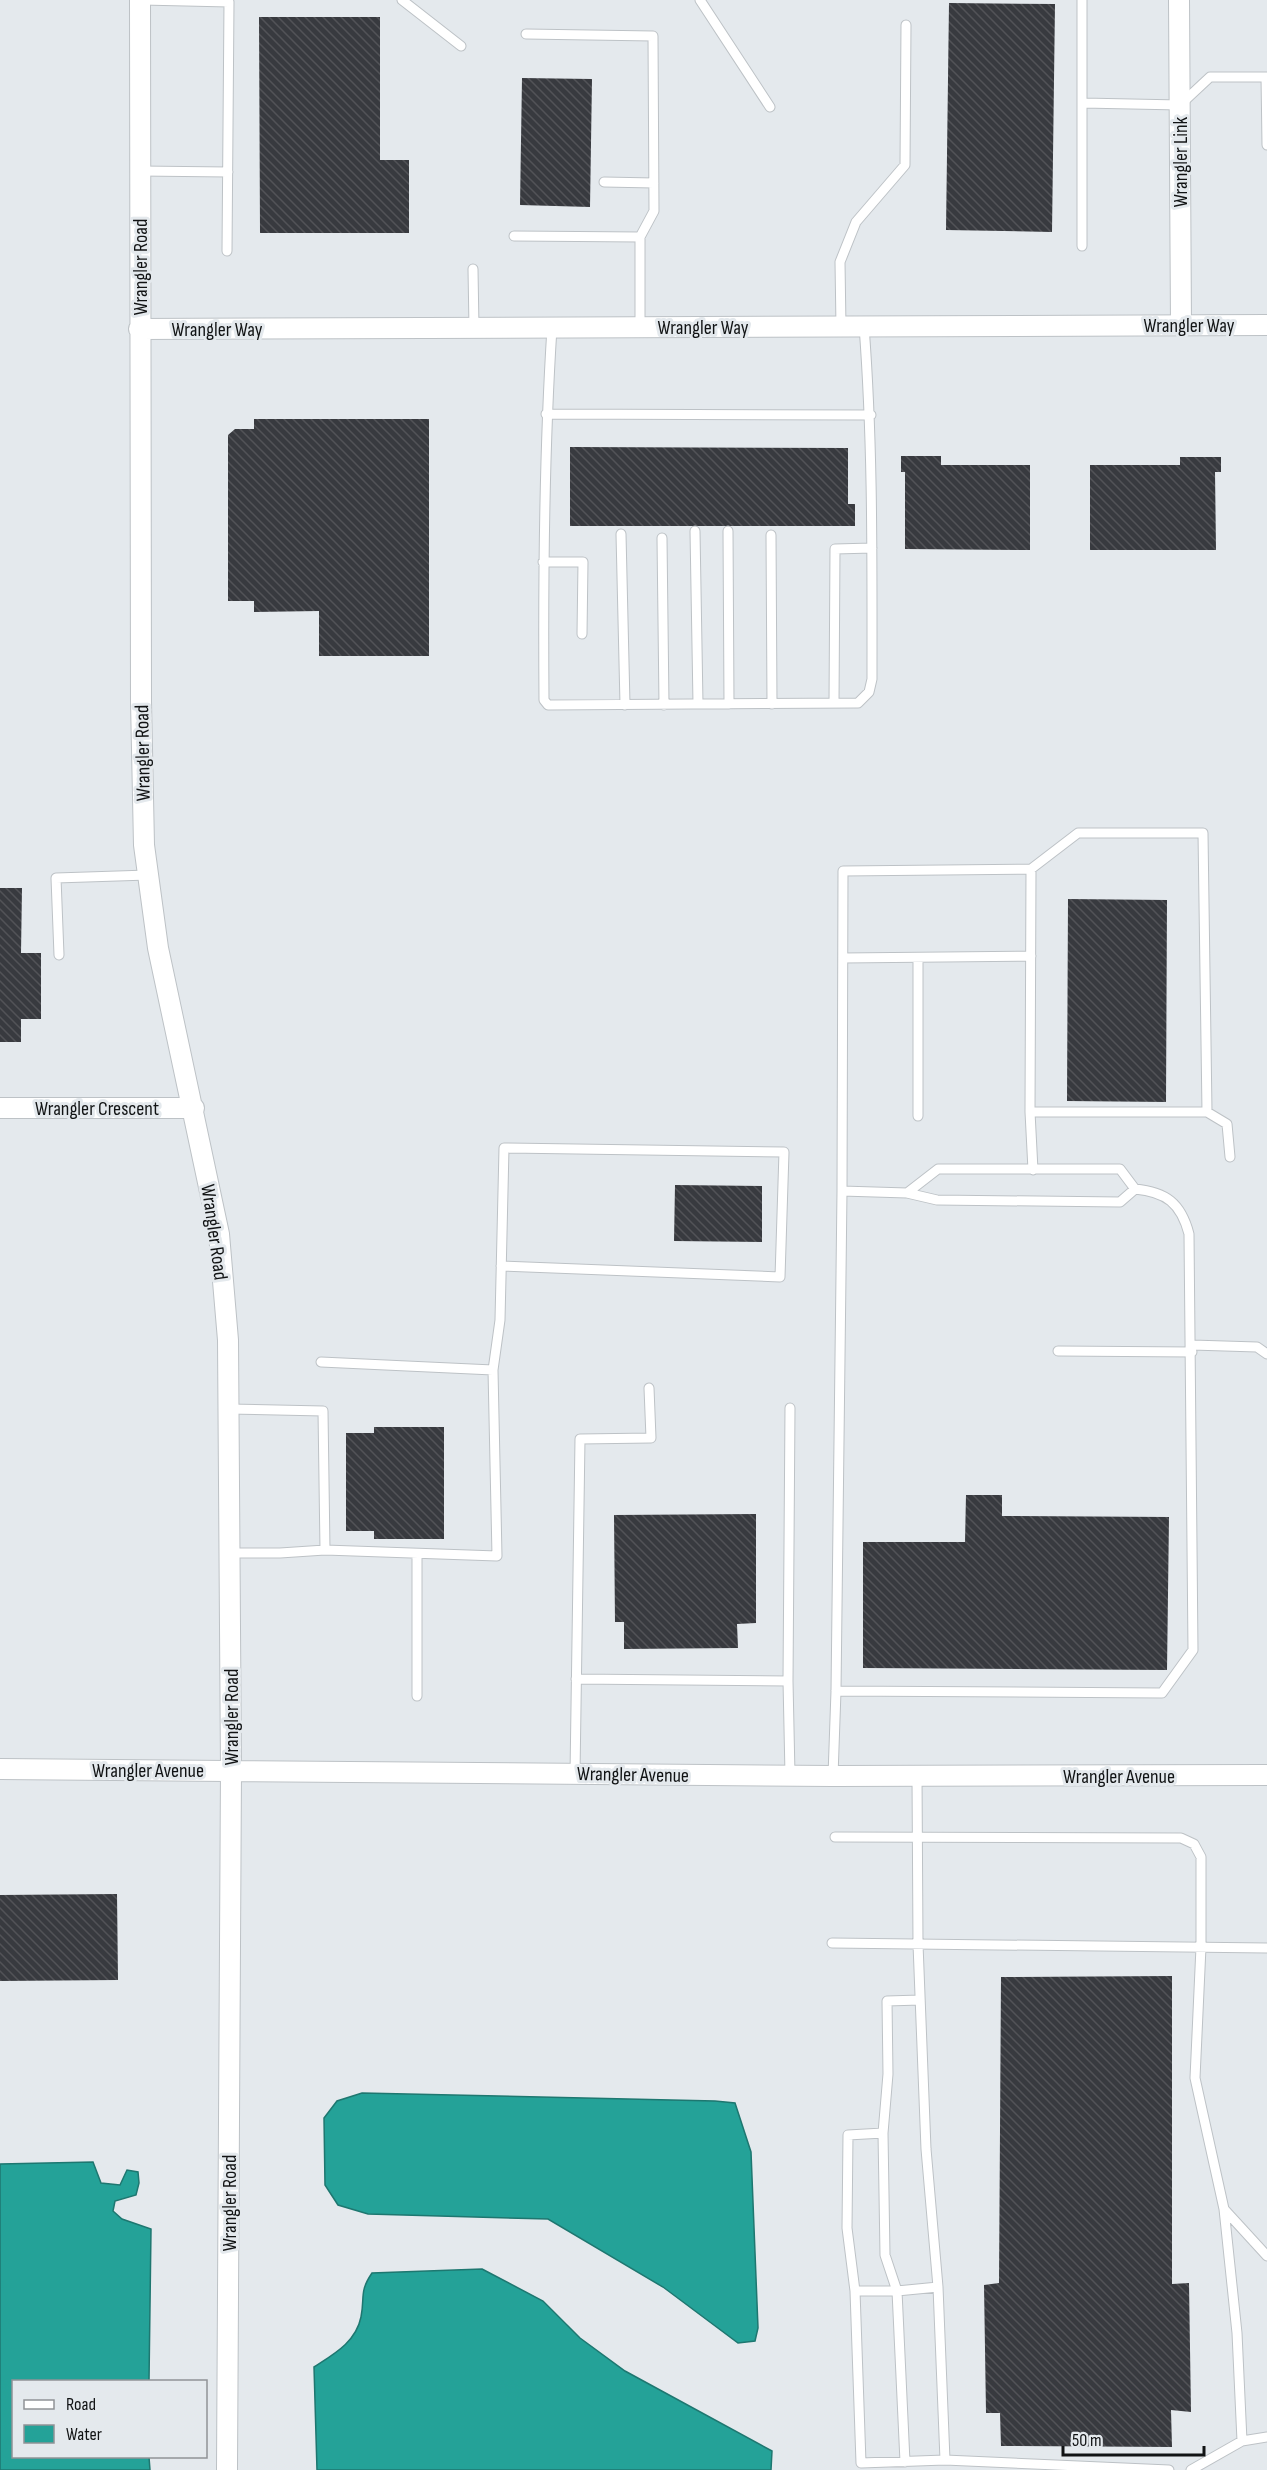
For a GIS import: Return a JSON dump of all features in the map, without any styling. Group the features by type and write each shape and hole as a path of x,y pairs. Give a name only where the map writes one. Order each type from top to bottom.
{"street":[{"name":"Wrangler Road","path":"141,0 141,701 144,844 158,948 194,1108 219,1234 228,1340 231,1770 227,2470"},
{"name":"Wrangler Link","path":"1179,0 1181,325"},
{"name":"Wrangler Way","path":"140,329 1267,325"},
{"name":"Wrangler Crescent","path":"0,1108 194,1108"},
{"name":"Wrangler Avenue","path":"0,1769 833,1776 1267,1775"}],"lane":[{"path":"141,0 232,1 227,251"},
{"path":"402,0 462,46"},
{"path":"700,0 770,107"},
{"path":"1082,0 1082,246"},
{"path":"841,327 840,262 856,222 905,165 906,25"},
{"path":"526,34 653,36 654,211 640,237 640,327"},
{"path":"1083,103 1180,105 1210,77 1267,76 1267,145"},
{"path":"140,171 228,172"},
{"path":"604,182 654,183"},
{"path":"514,236 640,237"},
{"path":"473,269 474,328"},
{"path":"552,328 546,414 543,562 544,700 548,705 664,705 858,703 869,692 872,679 871,415 864,326"},
{"path":"546,414 871,415"},
{"path":"695,531 698,704"},
{"path":"728,531 729,704"},
{"path":"621,534 625,705"},
{"path":"771,535 772,704"},
{"path":"662,538 664,705"},
{"path":"834,703 835,549 872,548"},
{"path":"543,562 583,562 582,634"},
{"path":"833,1776 842,1191 843,871 1031,869 1078,833 1203,833 1207,1112"},
{"path":"1031,869 1030,1112 1033,1170"},
{"path":"59,955 56,878 148,875"},
{"path":"843,958 1031,956"},
{"path":"918,959 918,1116"},
{"path":"1030,1112 1207,1112 1227,1124 1230,1157"},
{"path":"230,1553 325,1550 497,1556 493,1370 500,1320 501,1266 504,1148 784,1152 780,1276 501,1266"},
{"path":"836,1691 1162,1694 1193,1650 1192,1349 1189,1234 1179,1209 1164,1196 1153,1191 1135,1189 1120,1169 938,1169 907,1193"},
{"path":"842,1191 907,1193 937,1200 1120,1202 1135,1189"},
{"path":"1058,1351 1257,1347 1267,1354"},
{"path":"321,1362 493,1370"},
{"path":"575,1773 580,1439 651,1438 649,1388"},
{"path":"790,1408 788,1681 790,1775"},
{"path":"228,1409 323,1411 325,1550"},
{"path":"417,1554 417,1696"},
{"path":"576,1679 788,1681"},
{"path":"916,1776 918,1944 926,2150 938,2287 945,2460"},
{"path":"835,1838 1181,1838 1194,1844 1201,1857 1201,1947 1195,2078 1224,2209 1237,2334 1242,2441"},
{"path":"832,1943 1267,1948"},
{"path":"905,2462 897,2291 885,2255 882,2133 888,2074 887,2001 920,2000"},
{"path":"882,2133 849,2135 847,2228 855,2291 861,2463 945,2460 1169,2470"},
{"path":"1224,2209 1267,2256"},
{"path":"855,2291 897,2291 938,2287"},
{"path":"1191,2470 1242,2441 1267,2437"}],"water":[{"path":"362,2093 735,2103 751,2152 758,2328 755,2341 738,2343 663,2287 548,2219 368,2214 338,2205 325,2185 324,2118 337,2101"},
{"path":"93,2162 101,2183 120,2185 127,2170 138,2172 139,2183 136,2195 115,2201 113,2211 122,2219 151,2229 149,2380 12,2380 12,2458 149,2458 150,2470 0,2470 0,2164"},
{"path":"482,2269 543,2301 580,2338 625,2371 772,2451 771,2470 317,2470 314,2367 343,2346 354,2334 361,2317 364,2290 372,2273"}],"building":[{"path":"949,3 1055,4 1052,232 946,230"},
{"path":"259,17 380,17 380,160 409,160 409,233 260,233"},
{"path":"522,78 592,79 590,207 520,205"},
{"path":"254,419 429,419 429,656 319,656 319,611 254,612 254,601 228,601 228,435 235,429 254,429"},
{"path":"570,447 848,448 848,504 855,504 855,526 570,526"},
{"path":"901,456 941,456 941,465 1030,465 1030,550 905,549 905,472 901,472"},
{"path":"1180,457 1221,457 1221,472 1215,472 1216,550 1090,550 1090,465 1180,465"},
{"path":"0,888 22,888 21,953 41,953 41,1019 21,1019 21,1042 0,1042"},
{"path":"1068,899 1167,900 1166,1102 1067,1101"},
{"path":"675,1185 762,1186 762,1242 674,1241"},
{"path":"374,1427 444,1427 444,1539 374,1539 374,1531 346,1531 346,1433 374,1433"},
{"path":"966,1495 1002,1495 1002,1516 1169,1517 1167,1670 863,1668 863,1542 965,1542"},
{"path":"756,1514 756,1623 737,1624 738,1648 624,1649 624,1622 615,1622 614,1515"},
{"path":"117,1894 118,1980 0,1981 0,1895"},
{"path":"1172,1976 1172,2284 1189,2283 1191,2412 1171,2410 1172,2447 1001,2446 1000,2413 986,2413 984,2285 999,2283 1001,1977"}]}
